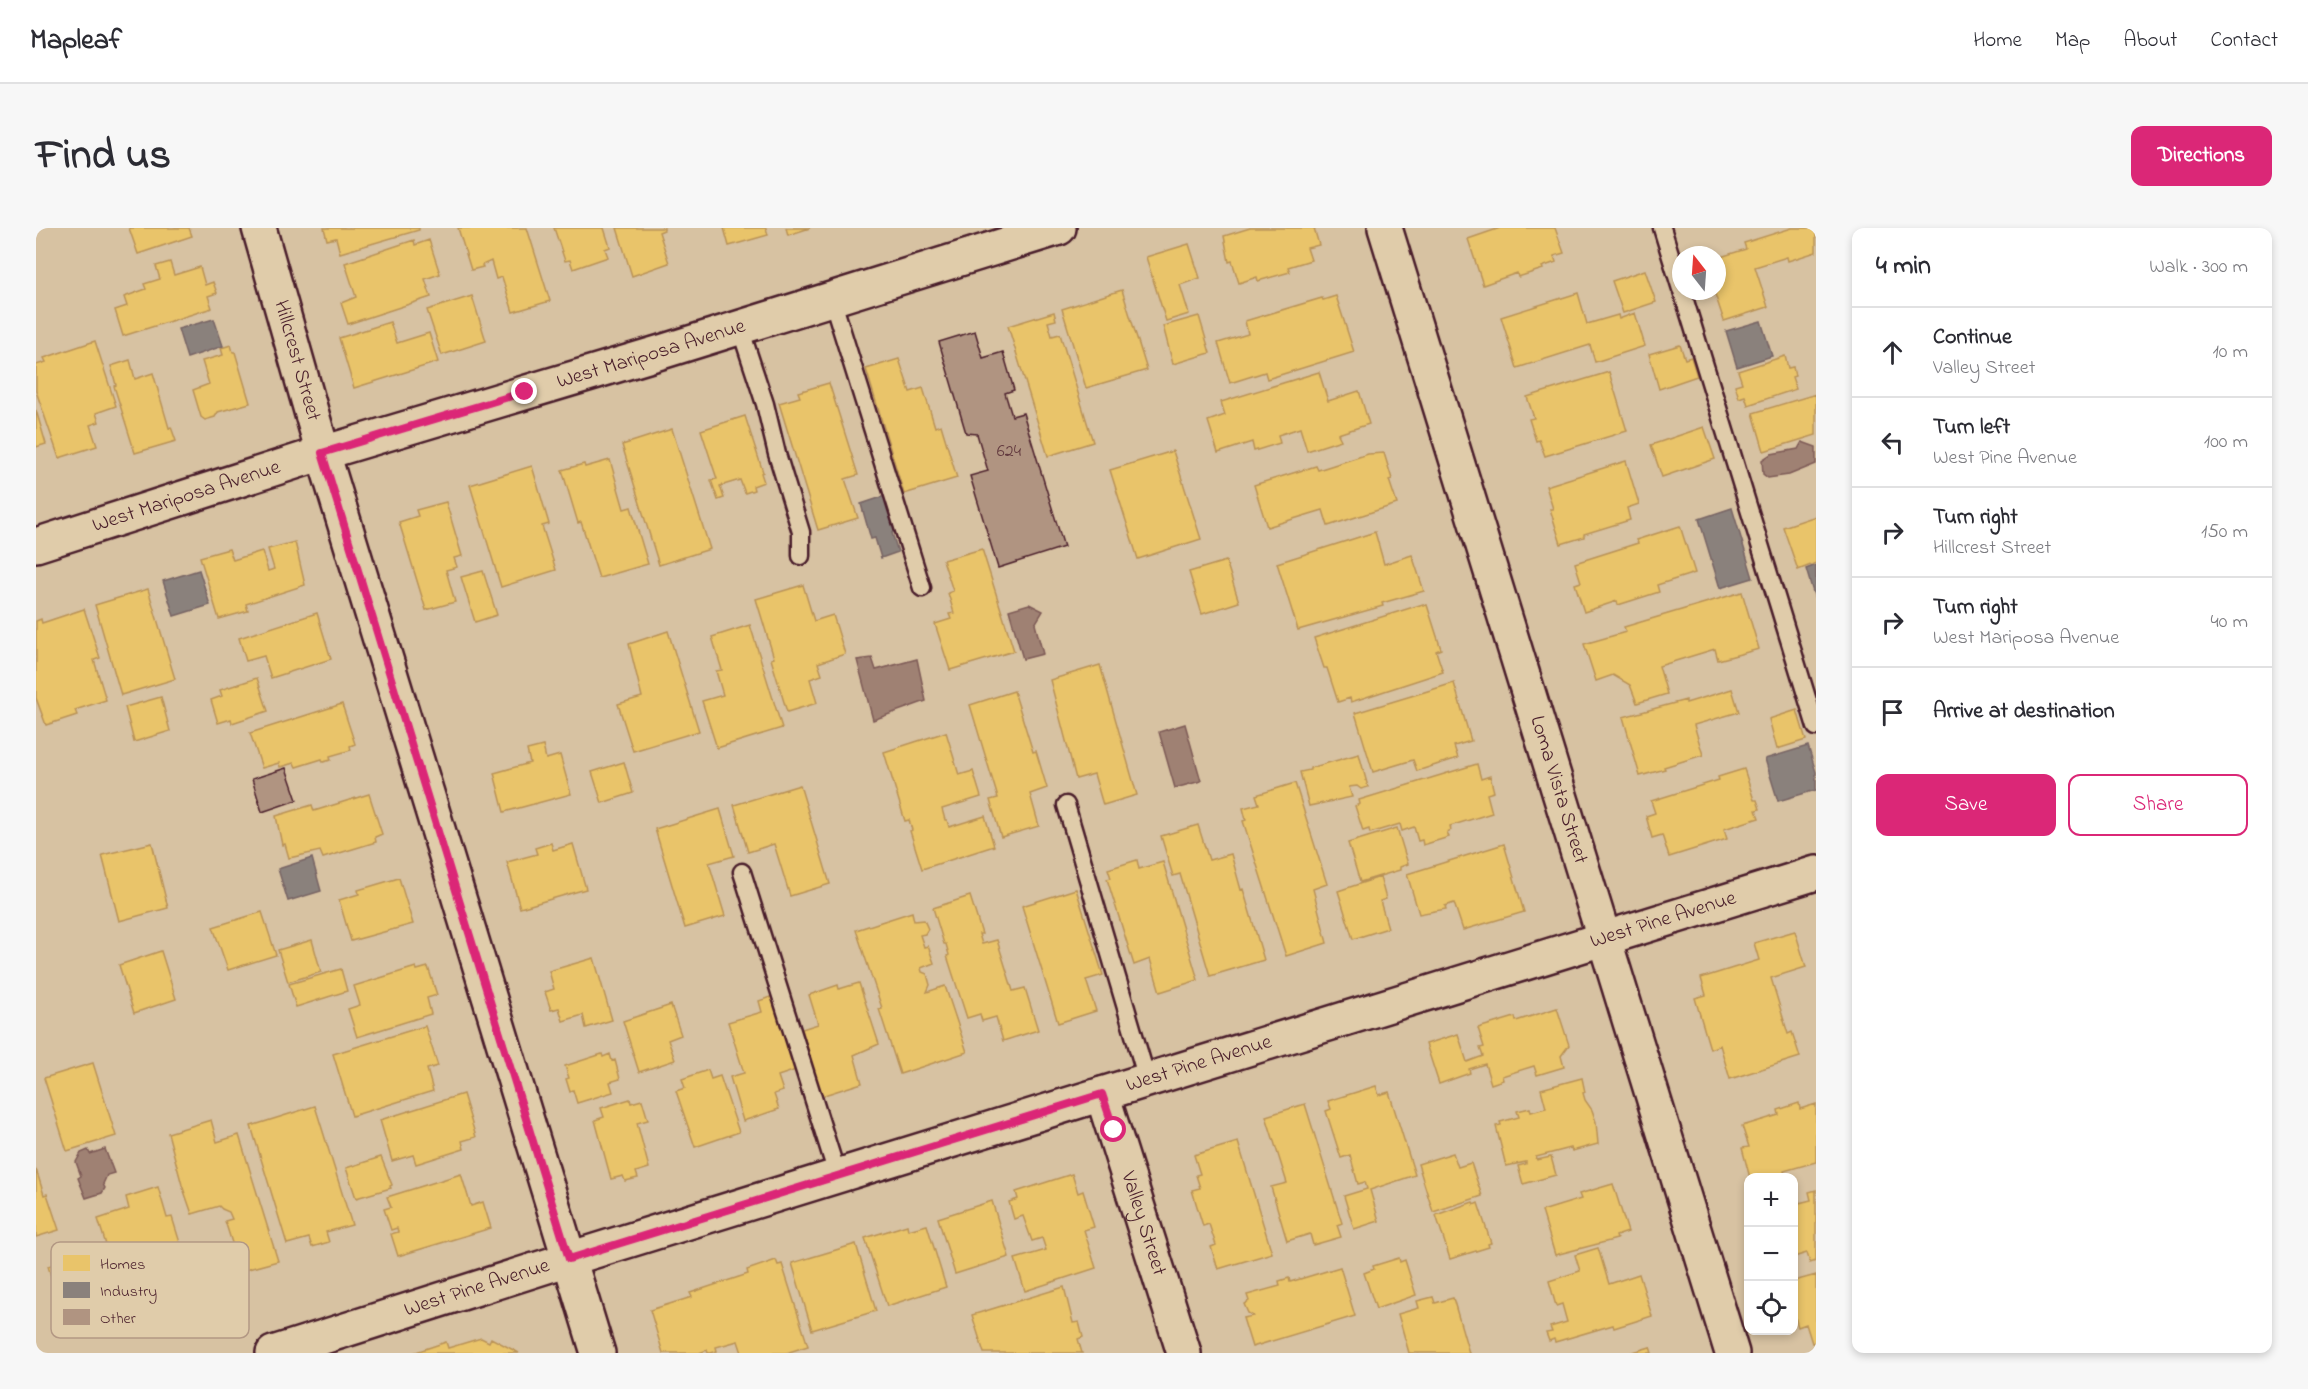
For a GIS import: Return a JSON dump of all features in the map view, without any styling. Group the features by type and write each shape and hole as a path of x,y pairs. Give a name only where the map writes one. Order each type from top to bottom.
{"street":[{"name":"Hillcrest Street","path":"259,228 322,453 598,1353"},
{"name":"West Mariposa Avenue","path":"36,545 322,453 740,328 1059,228"},
{"name":"Loma Vista Street","path":"1385,228 1732,1353"},
{"name":"West Pine Avenue","path":"273,1353 1147,1079 1816,873"},
{"name":"Valley Street","path":"1102,1094 1184,1353"}],"lane":[{"path":"1662,228 1672,261"},
{"path":"832,299 922,588"},
{"path":"1684,300 1816,727"},
{"path":"740,328 765,404 777,454 801,532 801,556"},
{"path":"1066,805 1147,1079"},
{"path":"742,872 838,1177"}],"shaded area":[{"path":"1802,442 1816,447 1816,464 1789,475 1768,478 1763,474 1762,460 1771,454 1798,449"},
{"path":"1029,604 1043,611 1035,624 1043,654 1023,659 1009,610"},
{"path":"872,658 876,670 917,659 926,701 873,720 857,660"},
{"path":"1185,724 1201,781 1175,788 1159,732"},
{"path":"105,1149 114,1173 107,1175 102,1193 86,1198 78,1178 81,1176 76,1162 81,1153 88,1150 90,1154"}],"building: Homes":[{"path":"129,228 189,228 192,236 138,254"},
{"path":"324,228 419,228 419,230 340,253 336,238 327,240"},
{"path":"458,228 527,228 550,301 513,312 502,277 496,279 491,261 482,265 483,267 471,270"},
{"path":"554,228 604,228 610,247 605,249 608,257 573,269 570,260 565,261"},
{"path":"617,228 664,228 659,232 669,263 632,276"},
{"path":"724,228 766,228 768,235 729,246"},
{"path":"786,228 810,228 788,235"},
{"path":"1250,228 1314,228 1319,245 1307,248 1311,260 1288,267 1290,272 1258,281 1257,277 1239,283 1232,261 1229,262 1224,236"},
{"path":"1500,228 1555,228 1564,253 1554,256 1556,262 1542,267 1543,269 1518,277 1517,273 1483,285 1468,239"},
{"path":"1792,228 1816,228 1816,252 1788,261 1787,257 1755,267 1768,307 1724,321 1717,300 1726,300 1726,255 1746,249 1744,243"},
{"path":"414,240 415,245 429,240 440,274 425,279 431,297 348,324 341,303 356,297 345,263"},
{"path":"1189,244 1200,278 1180,285 1189,314 1166,321 1146,257"},
{"path":"170,262 174,275 200,267 205,285 213,282 217,293 208,296 212,308 123,336 115,310 127,306 124,297 146,289 144,284 160,279 156,266"},
{"path":"1645,270 1656,302 1623,313 1612,281"},
{"path":"1122,290 1147,370 1086,388 1062,309"},
{"path":"1578,293 1587,324 1618,315 1619,319 1635,313 1645,346 1595,362 1590,345 1517,368 1501,317"},
{"path":"472,296 486,341 442,355 427,310"},
{"path":"1336,296 1354,352 1267,379 1265,372 1230,383 1218,343 1248,334 1245,321"},
{"path":"1054,312 1056,320 1048,322 1052,336 1060,334 1093,442 1048,456 1008,326"},
{"path":"1199,316 1210,353 1173,364 1163,326"},
{"path":"390,322 397,343 429,333 438,362 354,388 339,338"},
{"path":"95,341 116,406 96,413 99,422 90,425 97,446 59,458 36,391 36,365 46,362 44,358"},
{"path":"231,345 250,403 218,412 215,417 205,420 201,417 193,390 209,384 202,361 223,355 221,348"},
{"path":"1680,345 1685,359 1691,357 1697,376 1659,389 1649,354"},
{"path":"1785,356 1788,368 1793,367 1795,376 1792,377 1796,389 1748,405 1745,396 1739,398 1735,385 1742,383 1738,371"},
{"path":"899,359 910,392 923,388 935,427 941,425 957,478 904,494 866,369"},
{"path":"130,360 135,379 153,373 169,428 171,427 176,441 135,453 114,386 116,385 111,366"},
{"path":"1319,372 1328,401 1359,391 1369,424 1338,434 1341,440 1307,451 1300,428 1278,435 1280,443 1254,451 1252,442 1218,453 1208,421 1225,415 1221,402"},
{"path":"1609,372 1627,431 1545,456 1539,440 1536,441 1529,419 1534,418 1527,397"},
{"path":"829,383 858,475 845,479 858,518 818,530 779,403 800,397 798,392"},
{"path":"1816,394 1816,435 1764,451 1753,413"},
{"path":"36,410 46,444 36,447"},
{"path":"745,416 763,472 761,473 764,482 753,486 754,490 745,493 740,480 720,486 724,498 718,500 711,480 717,479 701,430"},
{"path":"1704,427 1715,459 1662,477 1651,445"},
{"path":"672,429 710,549 659,565 622,445"},
{"path":"1173,451 1201,539 1138,559 1110,470"},
{"path":"1384,453 1392,479 1389,480 1397,504 1328,526 1323,510 1267,527 1254,485 1316,466 1318,470 1368,454"},
{"path":"610,460 624,509 631,507 648,564 599,578 581,522 578,523 562,470"},
{"path":"1626,461 1639,504 1627,508 1630,520 1584,534 1584,537 1561,544 1550,509 1553,509 1546,486"},
{"path":"532,466 549,524 542,526 556,570 501,587 470,485"},
{"path":"446,502 462,556 454,558 457,567 446,570 455,602 426,610 399,522 418,516 416,510"},
{"path":"1816,516 1816,563 1798,570 1783,527"},
{"path":"1680,526 1695,573 1657,585 1659,592 1618,605 1617,601 1584,612 1575,584 1581,582 1575,563 1638,543 1636,540"},
{"path":"1375,532 1384,564 1412,555 1424,591 1382,603 1383,606 1298,630 1277,563"},
{"path":"295,542 305,585 246,604 248,611 219,619 200,557 229,549 233,560 262,551 268,571 274,569 268,549"},
{"path":"982,549 1014,651 950,670 935,624 951,619 949,614 954,613 948,593 953,591 943,560"},
{"path":"1226,561 1239,602 1202,614 1189,572"},
{"path":"483,571 497,615 475,622 461,577"},
{"path":"803,585 814,621 833,615 845,654 818,663 822,675 810,679 817,703 787,712 756,599"},
{"path":"148,589 175,679 121,695 95,605"},
{"path":"1742,592 1759,649 1718,660 1715,649 1659,666 1667,694 1637,703 1630,685 1613,675 1596,681 1584,644 1626,632 1624,627"},
{"path":"1423,604 1423,606 1427,605 1441,649 1436,651 1443,672 1351,702 1350,698 1338,702 1314,638"},
{"path":"84,609 100,658 94,660 106,700 75,710 77,715 46,725 36,698 36,621 41,619 42,623"},
{"path":"317,613 331,659 271,678 264,656 246,661 239,638"},
{"path":"750,625 782,728 717,748 702,701 723,695 716,671 722,670 712,637"},
{"path":"668,631 699,731 633,751 618,704 642,697 629,644"},
{"path":"1100,665 1137,795 1103,805 1094,774 1076,779 1050,680"},
{"path":"257,678 268,711 232,723 231,719 218,723 211,700 222,696 220,690"},
{"path":"1454,683 1471,741 1454,746 1458,758 1417,771 1413,760 1373,772 1355,713"},
{"path":"1732,689 1739,712 1694,725 1703,755 1640,776 1623,717 1686,700 1686,703"},
{"path":"1014,691 1047,788 1030,794 1039,826 1001,837 990,800 998,798 970,705"},
{"path":"161,697 170,731 134,742 125,707"},
{"path":"342,704 355,744 350,746 351,750 330,756 331,760 323,762 322,759 296,767 294,763 280,767 279,763 262,768 250,733"},
{"path":"1797,710 1806,740 1777,749 1769,719"},
{"path":"946,732 959,775 973,771 981,797 942,809 945,820 949,827 985,816 994,846 922,869 910,831 912,830 909,820 905,821 884,752"},
{"path":"543,746 546,759 560,755 571,794 504,812 494,773 530,763 527,750"},
{"path":"1359,754 1368,787 1361,789 1357,786 1349,787 1352,797 1309,806 1300,772"},
{"path":"624,762 633,793 602,803 592,772"},
{"path":"1477,764 1481,779 1490,776 1494,792 1487,794 1492,813 1450,826 1451,830 1447,832 1449,837 1423,845 1422,840 1418,841 1414,827 1402,831 1400,824 1370,833 1369,829 1363,831 1355,806 1360,804 1359,800"},
{"path":"1744,769 1754,800 1757,800 1760,809 1756,810 1759,818 1724,829 1727,839 1669,857 1662,835 1652,838 1646,816 1655,813 1651,801 1719,780 1718,777"},
{"path":"1295,783 1327,884 1313,889 1327,943 1286,956 1243,821 1246,820 1243,808 1259,804 1256,795"},
{"path":"800,785 830,884 790,896 774,844 748,852 734,805"},
{"path":"369,794 382,834 375,837 376,842 323,858 320,851 289,858 285,844 282,845 276,816 312,805 314,811"},
{"path":"720,809 734,856 709,863 725,916 685,928 655,829"},
{"path":"1198,825 1209,860 1231,854 1264,960 1210,976 1180,874 1173,876 1161,836"},
{"path":"1397,828 1408,864 1400,867 1400,870 1360,882 1348,843"},
{"path":"152,843 168,908 119,921 102,855"},
{"path":"551,843 553,850 573,844 586,889 520,908 507,862 537,854 535,848"},
{"path":"1504,844 1524,912 1463,930 1454,903 1445,906 1446,909 1419,914 1407,874"},
{"path":"1137,860 1139,869 1163,862 1198,980 1160,992 1150,959 1134,965 1107,879 1111,878 1108,869"},
{"path":"1380,877 1386,899 1380,901 1388,928 1353,939 1338,891"},
{"path":"399,878 413,924 351,941 339,900 359,894 358,890"},
{"path":"1076,889 1103,975 1086,980 1096,1011 1058,1023 1022,906"},
{"path":"970,896 982,934 979,934 982,944 997,940 1013,991 1025,988 1038,1030 1003,1041 996,1017 982,1021 980,1014 967,1018 933,908"},
{"path":"262,912 276,955 228,970 213,927"},
{"path":"912,912 914,921 924,920 928,929 925,934 920,935 924,947 928,946 934,963 921,968 922,972 927,974 930,985 927,992 945,986 967,1052 900,1074 879,1009 882,1008 856,930"},
{"path":"1795,931 1806,967 1771,978 1788,1034 1792,1032 1800,1057 1730,1079 1720,1045 1710,1049 1695,998 1706,995 1701,978 1759,960 1754,943"},
{"path":"312,940 321,972 288,982 278,950"},
{"path":"161,951 176,999 134,1013 119,965"},
{"path":"594,958 612,1020 586,1028 583,1015 563,1021 559,1008 551,1010 545,992 554,989 549,971"},
{"path":"416,967 417,970 428,967 437,995 427,998 431,1014 357,1037 348,1009 360,1005 354,986"},
{"path":"341,969 347,991 296,1007 289,984"},
{"path":"859,983 879,1044 854,1055 862,1083 821,1096 802,1029 818,1024 809,995 838,985 839,989"},
{"path":"773,996 799,1069 778,1076 783,1091 774,1094 779,1109 743,1121 730,1077 744,1073 728,1022 762,1012 759,1001"},
{"path":"671,1005 681,1035 668,1040 675,1060 639,1072 623,1021"},
{"path":"1557,1008 1569,1045 1561,1056 1564,1067 1537,1075 1534,1066 1502,1076 1503,1080 1491,1084 1485,1064 1469,1069 1470,1073 1439,1084 1426,1044 1458,1034 1467,1062 1483,1056 1480,1048 1484,1047 1478,1028 1515,1017 1516,1021"},
{"path":"425,1026 438,1066 427,1069 433,1091 352,1116 333,1054"},
{"path":"602,1054 603,1057 610,1054 612,1061 615,1060 620,1079 610,1082 613,1092 577,1103 573,1090 570,1092 565,1066"},
{"path":"93,1063 116,1136 67,1151 44,1078"},
{"path":"708,1070 711,1079 720,1076 739,1132 695,1147 676,1091 685,1088 682,1079"},
{"path":"1582,1078 1585,1100 1596,1122 1598,1144 1536,1157 1537,1160 1551,1157 1556,1175 1523,1184 1518,1166 1526,1162 1506,1166 1496,1126 1501,1125 1500,1122 1519,1117 1517,1111 1530,1108 1531,1112 1546,1108 1541,1089"},
{"path":"1376,1086 1379,1095 1389,1092 1415,1175 1370,1190 1379,1221 1354,1229 1344,1196 1367,1189 1365,1182 1358,1184 1350,1155 1341,1158 1326,1111 1331,1109 1328,1101"},
{"path":"463,1094 476,1137 462,1141 464,1149 416,1164 413,1155 392,1161 380,1120"},
{"path":"630,1099 631,1103 642,1100 648,1120 637,1123 649,1168 636,1172 638,1178 625,1181 623,1176 611,1179 595,1120 604,1117 601,1108"},
{"path":"1799,1103 1800,1109 1816,1104 1816,1162 1784,1171 1785,1173 1749,1173 1742,1148 1749,1147 1742,1126 1779,1115 1778,1110"},
{"path":"1305,1104 1342,1223 1337,1225 1341,1237 1313,1245 1310,1234 1287,1241 1271,1187 1287,1183 1266,1116"},
{"path":"315,1106 352,1225 326,1232 329,1242 312,1247 309,1238 287,1244 251,1126"},
{"path":"211,1120 217,1142 239,1135 278,1261 249,1269 249,1242 232,1242 225,1221 232,1219 229,1212 219,1206 192,1214 168,1133"},
{"path":"1238,1142 1272,1253 1218,1269 1211,1247 1216,1245 1209,1224 1203,1226 1192,1190 1200,1188 1196,1175 1200,1174 1194,1155"},
{"path":"1453,1153 1458,1167 1471,1163 1482,1196 1433,1212 1418,1164"},
{"path":"381,1157 392,1185 391,1188 356,1198 346,1168"},
{"path":"36,1169 59,1230 36,1237"},
{"path":"461,1174 471,1206 483,1202 491,1228 398,1256 391,1234 398,1232 397,1228 391,1230 384,1209 391,1207 387,1197"},
{"path":"1072,1174 1078,1193 1083,1191 1094,1227 1084,1230 1096,1268 1025,1291 1015,1259 1046,1250 1042,1238 1032,1241 1023,1216 1014,1219 1009,1202 1018,1199 1016,1192"},
{"path":"1613,1184 1628,1232 1616,1236 1617,1239 1555,1255 1542,1211 1581,1199 1579,1194"},
{"path":"158,1187 167,1218 172,1217 180,1242 105,1242 98,1219 129,1209 126,1197"},
{"path":"1816,1190 1816,1261 1810,1263 1807,1253 1798,1256 1798,1201 1799,1203 1811,1200 1809,1192"},
{"path":"992,1201 1009,1257 955,1274 938,1218"},
{"path":"1473,1202 1474,1205 1478,1203 1491,1243 1488,1244 1489,1247 1450,1259 1436,1215"},
{"path":"907,1225 908,1230 927,1225 946,1287 887,1306 865,1238"},
{"path":"856,1244 876,1311 812,1330 792,1263"},
{"path":"1598,1248 1609,1284 1639,1274 1652,1316 1614,1328 1613,1325 1555,1342 1554,1339 1549,1341 1546,1333 1552,1332 1550,1327 1567,1322 1562,1304 1556,1306 1549,1281 1580,1271 1575,1255"},
{"path":"1399,1258 1400,1262 1405,1260 1416,1295 1376,1309 1364,1273 1374,1269 1373,1266"},
{"path":"776,1260 778,1265 782,1264 808,1346 786,1353 742,1353 738,1341 716,1347 717,1351 711,1353 707,1350 699,1353 663,1353 650,1310 692,1297 690,1293 748,1274 747,1270"},
{"path":"1340,1267 1355,1316 1252,1347 1243,1318 1253,1316 1248,1313 1244,1304 1249,1301 1247,1295 1280,1286 1279,1281 1289,1278 1290,1282"},
{"path":"1816,1275 1816,1342 1812,1343 1806,1324 1798,1327 1798,1280"},
{"path":"1064,1287 1073,1323 1079,1322 1083,1337 1078,1339 1082,1353 984,1353 972,1315"},
{"path":"1433,1297 1435,1303 1453,1298 1469,1353 1409,1353 1398,1314 1419,1308 1417,1301"},
{"path":"481,1338 489,1342 491,1338 519,1353 413,1353 446,1342 448,1348"},
{"path":"1650,1347 1652,1353 1630,1353"}],"building: Industry":[{"path":"214,319 223,346 187,358 178,329"},
{"path":"1761,321 1772,356 1737,367 1726,331"},
{"path":"885,496 896,532 892,533 898,552 881,558 875,538 871,539 861,504"},
{"path":"1732,508 1753,578 1720,588 1699,519"},
{"path":"1816,565 1816,602 1806,569"},
{"path":"199,570 210,605 174,616 163,581"},
{"path":"1808,746 1816,772 1816,790 1778,801 1765,759"},
{"path":"312,858 321,891 288,901 278,869"}],"building: Other":[{"path":"975,331 983,358 1003,352 1014,390 1005,393 1012,416 1023,413 1064,547 998,568 970,476 988,471 977,434 966,433 939,342"},
{"path":"286,768 297,800 262,812 252,779"}],"route":[{"path":"525,392 322,453 569,1259 1102,1094 1114,1130"}]}
